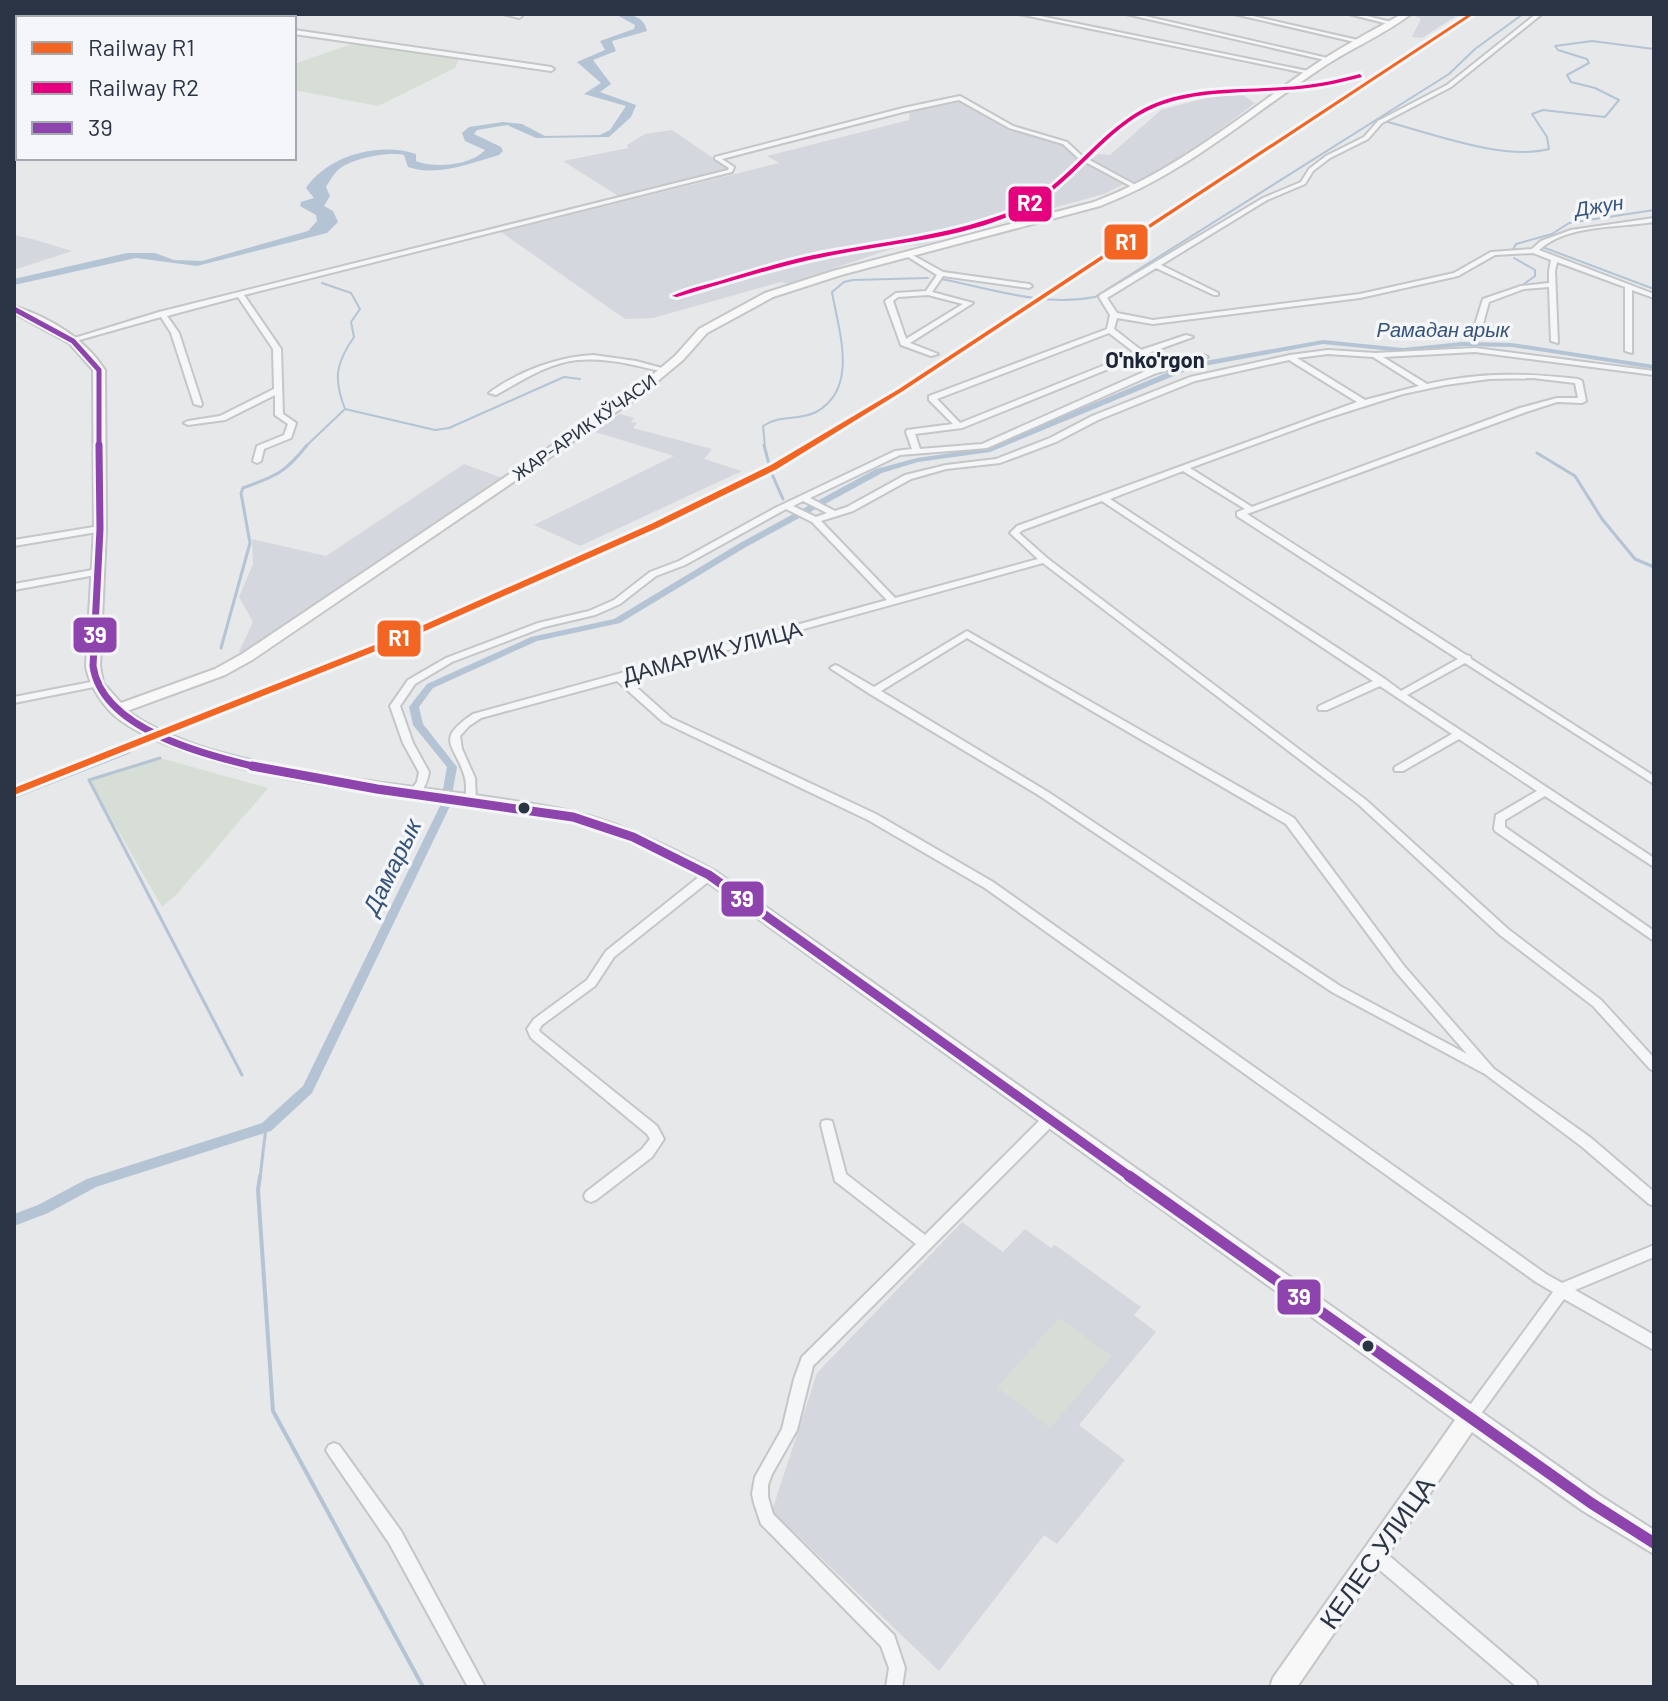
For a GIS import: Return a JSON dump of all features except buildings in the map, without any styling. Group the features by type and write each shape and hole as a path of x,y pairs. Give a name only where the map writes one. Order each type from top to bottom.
{"highway":[{"path":"101,16 113,14"}],"main road":[{"name":"ЖАР-АРИК КЎЧАСИ","path":"117,710 220,672 247,657 637,393 665,370 703,331 741,308 785,289 1097,204 1138,188 1206,147 1329,59 1407,14"},
{"path":"14,309 72,340 91,357 100,375 100,529 93,666 96,684 117,710 170,741 269,771 412,795 552,812 604,825 660,848 709,875 1049,1120 1654,1543"},
{"name":"КЕЛЕС УЛИЦА","path":"1282,1687 1470,1417"}],"street":[{"path":"132,14 152,16"},
{"path":"506,14 519,16"},
{"path":"1022,14 1310,72"},
{"path":"1129,14 1329,59"},
{"path":"1237,14 1359,41"},
{"path":"1352,14 1392,23"},
{"path":"1110,330 1114,315 1103,297 1265,199 1303,183 1311,170 1328,157 1366,138 1384,122 1449,86 1539,14"},
{"path":"296,32 551,69"},
{"path":"72,340 162,314 730,171 732,168 727,163 717,158 960,98 1011,127 1065,143 1080,157 1138,188"},
{"path":"1534,251 1540,245 1562,236 1599,227 1654,220"},
{"path":"1114,315 1153,322 1360,296 1456,275 1493,253 1534,251 1654,296"},
{"path":"907,254 941,274 1029,286"},
{"path":"1555,258 1555,341"},
{"path":"1156,265 1216,294"},
{"path":"928,293 941,274"},
{"path":"1477,331 1486,301 1523,287 1553,285"},
{"path":"1628,285 1629,351"},
{"path":"928,293 969,303 904,343 889,301 896,295 928,293"},
{"path":"240,295 277,349 279,415 292,423 288,436 260,448 257,461"},
{"path":"162,314 175,333 198,404"},
{"path":"1110,330 1140,353"},
{"path":"959,426 932,398 1110,330"},
{"path":"917,451 910,432 959,426 1140,353 1189,337"},
{"path":"904,343 934,354"},
{"path":"815,520 835,514 908,477 946,467 997,461 1193,379 1290,357 1328,352 1375,355 1475,350 1654,373"},
{"path":"493,393 546,364 566,358 592,355 665,370"},
{"path":"1375,355 1425,386"},
{"path":"412,795 422,783 424,772 408,743 395,706 411,682 449,660 526,630 592,613 617,602 653,574 682,563 786,506 898,453 984,446 1151,372 1204,357"},
{"path":"1290,357 1365,404"},
{"path":"1654,781 1467,658 1240,517 1250,509 1523,410 1557,400 1584,398 1578,381 1537,376 1459,379 1425,386 1316,419 1020,528 1014,533 1044,560 1362,802 1504,932 1597,1003 1654,1066"},
{"path":"188,423 222,418 279,390"},
{"path":"1184,468 1250,509"},
{"path":"803,498 835,514"},
{"path":"1103,498 1654,863"},
{"path":"786,506 815,520 892,600"},
{"path":"14,543 100,529"},
{"name":"ДАМАРИК УЛИЦА","path":"465,801 471,778 453,745 462,725 477,716 1044,560"},
{"path":"14,587 98,572"},
{"path":"873,692 967,634 1290,821 1400,969 1490,1072"},
{"path":"1402,694 1467,658"},
{"path":"835,668 1044,794 1336,989 1490,1072 1586,1142 1654,1200"},
{"path":"619,677 667,720 872,817 989,885 1541,1278 1654,1343"},
{"path":"1323,708 1382,681"},
{"path":"14,700 96,684"},
{"path":"1399,769 1460,734"},
{"path":"1545,791 1500,818 1499,828 1654,937"},
{"path":"591,1196 647,1153 657,1139 652,1130 535,1035 533,1029 591,983 610,954 627,939 709,875"},
{"path":"894,1687 897,1668 888,1641 767,1519 760,1494 764,1475 788,1431 799,1380 807,1362 1049,1120"},
{"path":"827,1125 840,1177 926,1243"},
{"path":"1470,1417 1563,1289 1654,1251"},
{"path":"334,1450 395,1537 477,1687"},
{"path":"1374,1554 1530,1687"}],"shaded area":[{"path":"1459,14 1422,38 1412,37 1421,19 1415,16"},
{"path":"352,44 459,59 455,68 378,106 296,90 296,63"},
{"path":"1241,94 1255,103 1197,147 1138,184 1090,161 1098,154 1110,155 1161,110 1213,96"},
{"path":"965,101 1010,127 1065,144 1080,159 1126,183 1104,194 919,245 897,247 787,284 781,282 653,318 625,319 501,232 779,163 767,156 909,120 910,112"},
{"path":"672,130 729,169 620,197 563,161 628,148 627,145 645,134"},
{"path":"14,235 32,239 72,251 14,270"},
{"path":"620,414 634,418 631,422 637,423 633,428 712,449 704,459 742,471 580,546 534,525 674,456 592,431"},
{"path":"464,464 502,478 247,653 239,652 253,622 239,597 253,564 252,539 326,556"},
{"path":"160,758 268,788 177,894 162,907 89,780"},
{"path":"962,1222 1003,1252 1025,1229 1051,1248 1055,1245 1141,1307 1134,1315 1156,1332 1079,1425 1125,1460 1057,1544 1044,1535 939,1671 772,1511 817,1373"},
{"path":"1059,1318 1112,1356 1050,1428 997,1387"}],"water":[{"path":"615,14 639,19 647,31 612,41 616,51 593,60 611,84 600,92 636,105 631,117 609,137 536,138 507,125 477,130 474,134 501,147 503,151 499,155 442,170 408,167 404,155 397,154 369,157 342,167 326,187 330,196 324,206 333,211 338,222 327,233 197,266 136,258 14,285 14,279 127,253 155,253 174,260 202,261 308,231 317,221 316,215 300,206 301,202 314,198 306,188 328,167 356,154 402,151 416,154 416,161 424,163 442,165 462,162 485,150 465,141 462,133 469,127 503,122 522,124 545,136 600,135 610,130 626,106 584,94 601,83 577,62 605,50 600,41 634,29 635,25"}],"waterway":[{"path":"941,279 1037,298 1075,300 1095,297 1449,74 1475,49 1523,14"},
{"path":"1384,121 1489,149 1530,152 1549,149 1547,137 1532,114 1543,110 1605,117 1619,100 1595,88 1571,82 1567,75 1589,63 1587,59 1558,50 1555,46 1592,41 1654,49"},
{"name":"Джун","path":"1511,253 1516,244 1552,234 1569,223 1654,210"},
{"path":"1545,248 1654,289"},
{"name":"Джун","path":"1514,258 1535,270 1535,276 1520,287"},
{"path":"765,447 763,426 776,420 816,412 830,401 838,388 843,357 832,292 844,282 853,280 928,278"},
{"path":"322,283 351,293 360,309 351,322 354,337 338,371 345,409"},
{"name":"Дамарык","path":"14,1220 43,1209 92,1183 266,1127 308,1089 445,806 452,767 418,725 414,707 430,686 534,639 617,621 743,545 879,471 917,460 987,450 1191,366 1323,342 1403,350 1462,344 1512,345 1654,367"},
{"path":"345,409 435,430 449,428 564,377 580,379"},
{"path":"306,446 345,409"},
{"path":"764,445 783,499"},
{"path":"221,648 250,543 241,493 243,488 279,472 306,446"},
{"path":"1537,453 1575,476 1602,519 1635,559 1654,567"},
{"path":"14,797 129,752"},
{"path":"160,758 89,780 242,1075"},
{"path":"260,1178 266,1127"},
{"path":"260,1176 258,1190 273,1411 423,1687"}],"rail line":[{"name":"R1","path":"14,792 413,633 654,526 774,467 901,390 1472,14"},
{"name":"R2","path":"675,296 789,263 949,232 1017,211 1054,187 1121,126 1156,105 1206,94 1310,87 1360,76"}],"transit line":[{"name":"39","path":"14,309 73,341 99,370 100,529 93,666 97,684 124,716 171,742 233,762 377,789 507,805 573,817 633,837 709,875 1303,1300 1591,1503 1654,1543"}],"district":[{"name":"O'nko'rgon","path":"1155,359"}],"water label":[{"name":"Рамадан арык","path":"1443,329"}]}
